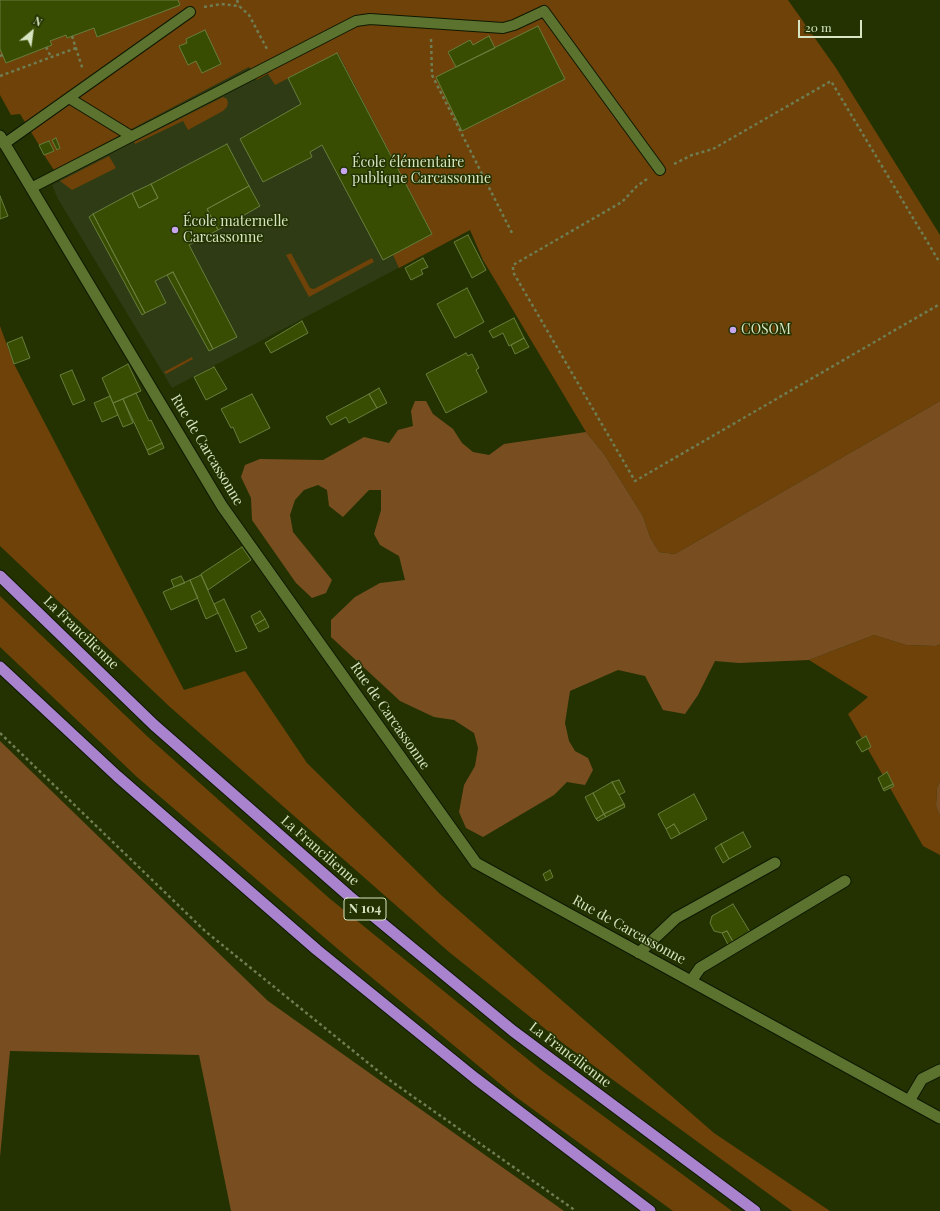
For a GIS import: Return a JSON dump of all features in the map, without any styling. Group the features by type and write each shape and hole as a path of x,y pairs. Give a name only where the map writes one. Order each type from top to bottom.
{"highway":[{"name":"La Francilienne","path":"0,576 154,725 349,896 513,1031 755,1211"},
{"path":"0,667 117,776 317,950 475,1078 650,1211"}],"street":[{"name":"Rue de Carcassonne","path":"2,140 222,506 476,863 940,1118"},
{"path":"639,953 676,918 775,863"},
{"path":"691,981 700,968 845,881"},
{"path":"909,1101 922,1079 940,1070"}],"lane":[{"path":"31,188 356,21 370,19 503,28 514,25 544,11 660,170"},
{"path":"2,140 69,98 190,12"},
{"path":"69,98 131,136"}],"path":[{"path":"237,0 239,6 249,15 274,62"},
{"path":"190,12 221,4 239,6"},
{"path":"430,23 432,75 513,235"},
{"path":"72,36 84,73"},
{"path":"46,47 51,57"},
{"path":"0,76 76,48"},
{"path":"940,263 831,81 713,148 692,155 660,170 637,186 622,202 513,266 513,272 635,482 940,304"},
{"path":"0,733 205,931 388,1079 576,1211"}],"shaded area":[{"name":"COSOM","path":"0,0 788,0 836,68 940,235 940,401 675,554 659,552 650,537 643,516 604,454 586,432 483,260 470,230 399,268 393,255 432,234 338,53 275,85 268,74 257,80 249,67 54,170 44,155 54,151 50,141 39,145 20,114 11,115 0,95"},
{"path":"364,25 470,230 172,388 58,199 52,185 60,181 54,170 249,67 258,80"},
{"path":"223,97 227,99 228,103 227,107 223,111 188,130 183,121 135,144 134,142"},
{"path":"109,156 116,168 72,190 60,181"},
{"path":"291,253 310,288 314,289 372,258 374,262 309,297 286,255"},
{"path":"0,326 14,364 184,690 245,671 307,763 441,895 714,1133 830,1211 792,1211 564,1044 449,952 170,707 0,546"},
{"path":"192,357 193,359 166,374 164,372"},
{"path":"415,401 426,401 433,414 453,429 462,443 473,452 489,455 504,444 586,432 604,454 643,516 650,537 659,552 675,554 940,401 940,644 936,646 906,645 874,635 809,660 739,663 715,661 698,695 685,714 663,710 645,676 618,670 570,691 565,723 569,741 575,751 588,758 593,770 585,785 567,782 554,795 483,837 466,828 459,812 464,785 475,766 478,748 474,733 454,720 434,717 400,701 331,637 331,620 355,597 380,583 405,580 399,556 380,545 374,534 381,510 381,490 369,490 343,517 329,506 327,490 318,485 304,490 295,500 290,515 293,532 332,580 326,593 312,598 296,583 252,520 251,498 241,477 245,465 260,459 323,460 364,437 389,443 398,430 413,426 411,411"},
{"path":"0,596 148,737 329,898 541,1070 732,1211 673,1211 516,1097 353,962 137,777 0,647"},
{"path":"874,635 906,645 936,646 940,644 940,781 937,788 936,806 940,816 940,855 923,846 848,714 868,697 809,660"},
{"path":"0,741 268,1001 564,1211 231,1211 199,1055 10,1051 0,1157"},
{"path":"940,781 940,816 936,806 937,788"}],"building":[{"path":"0,0 178,0 180,5 97,37 94,28 67,38 66,35 50,41 52,45 6,63 0,49"},
{"path":"538,26 565,79 462,131 436,77"},
{"path":"205,30 221,64 202,73 196,61 188,65 179,46 187,43 186,39"},
{"path":"489,36 495,48 456,67 448,52 470,40 473,45"},
{"path":"337,53 432,234 383,260 322,145 310,152 312,157 263,182 240,139 301,104 288,78"},
{"path":"56,138 60,148 57,150 52,140"},
{"path":"49,141 54,151 44,155 39,145"},
{"path":"227,144 249,186 207,209 218,230 189,245 237,337 213,349 173,272 155,281 166,303 145,313 93,214 132,193 139,208 158,198 151,184"},
{"path":"151,184 158,198 139,208 132,193"},
{"path":"249,186 260,206 218,230 207,209"},
{"path":"0,196 8,216 0,219"},
{"path":"93,214 145,313 142,315 89,217"},
{"path":"468,235 486,270 472,278 454,242"},
{"path":"423,258 428,267 421,270 423,274 411,280 405,268"},
{"path":"173,272 213,349 209,351 167,275"},
{"path":"467,288 484,322 455,338 437,304"},
{"path":"514,318 524,338 509,346 503,333 493,338 489,331"},
{"path":"302,321 308,333 271,353 265,343"},
{"path":"22,337 30,358 14,364 7,343"},
{"path":"524,338 529,347 515,354 511,345"},
{"path":"466,353 468,356 472,354 479,368 476,370 487,392 446,413 426,374"},
{"path":"128,364 141,391 113,403 102,378"},
{"path":"214,367 227,389 206,400 194,377"},
{"path":"72,370 85,400 73,405 60,375"},
{"path":"379,388 387,403 377,408 369,394"},
{"path":"136,393 149,421 151,420 162,443 147,450 123,399"},
{"path":"252,394 270,428 240,443 233,427 231,428 221,409"},
{"path":"369,394 377,408 349,423 346,417 331,425 326,417"},
{"path":"110,396 118,415 102,422 94,403"},
{"path":"123,399 133,423 123,427 113,403"},
{"path":"162,443 164,448 149,455 147,450"},
{"path":"242,547 251,560 208,590 201,574"},
{"path":"201,575 218,613 206,619 190,580"},
{"path":"181,576 185,583 174,587 171,580"},
{"path":"190,580 198,598 171,610 163,592"},
{"path":"224,599 247,648 236,652 214,604"},
{"path":"260,611 265,619 255,625 251,616"},
{"path":"265,619 269,627 259,632 255,625"},
{"path":"866,736 871,747 862,752 856,742"},
{"path":"887,772 893,784 883,789 878,778"},
{"path":"619,780 625,792 619,795 612,782"},
{"path":"612,782 624,804 604,814 593,793"},
{"path":"893,784 894,786 884,791 883,789"},
{"path":"593,793 604,814 596,819 585,797"},
{"path":"694,794 707,819 680,834 674,824 666,829 658,814"},
{"path":"624,804 625,807 606,817 604,814"},
{"path":"604,814 606,817 598,821 596,819"},
{"path":"674,824 680,834 671,839 666,829"},
{"path":"743,832 751,847 729,859 721,844"},
{"path":"721,844 729,859 723,863 715,848"},
{"path":"550,870 553,877 546,881 543,874"},
{"path":"733,904 753,937 736,947 727,931 722,933 714,931 710,923 712,916"},
{"path":"727,931 736,947 731,950 722,933"}],"place":[{"name":"École élémentaire publique Carcassonne","path":"344,171"},
{"name":"École maternelle Carcassonne","path":"175,230"},
{"name":"COSOM","path":"733,330"}]}
